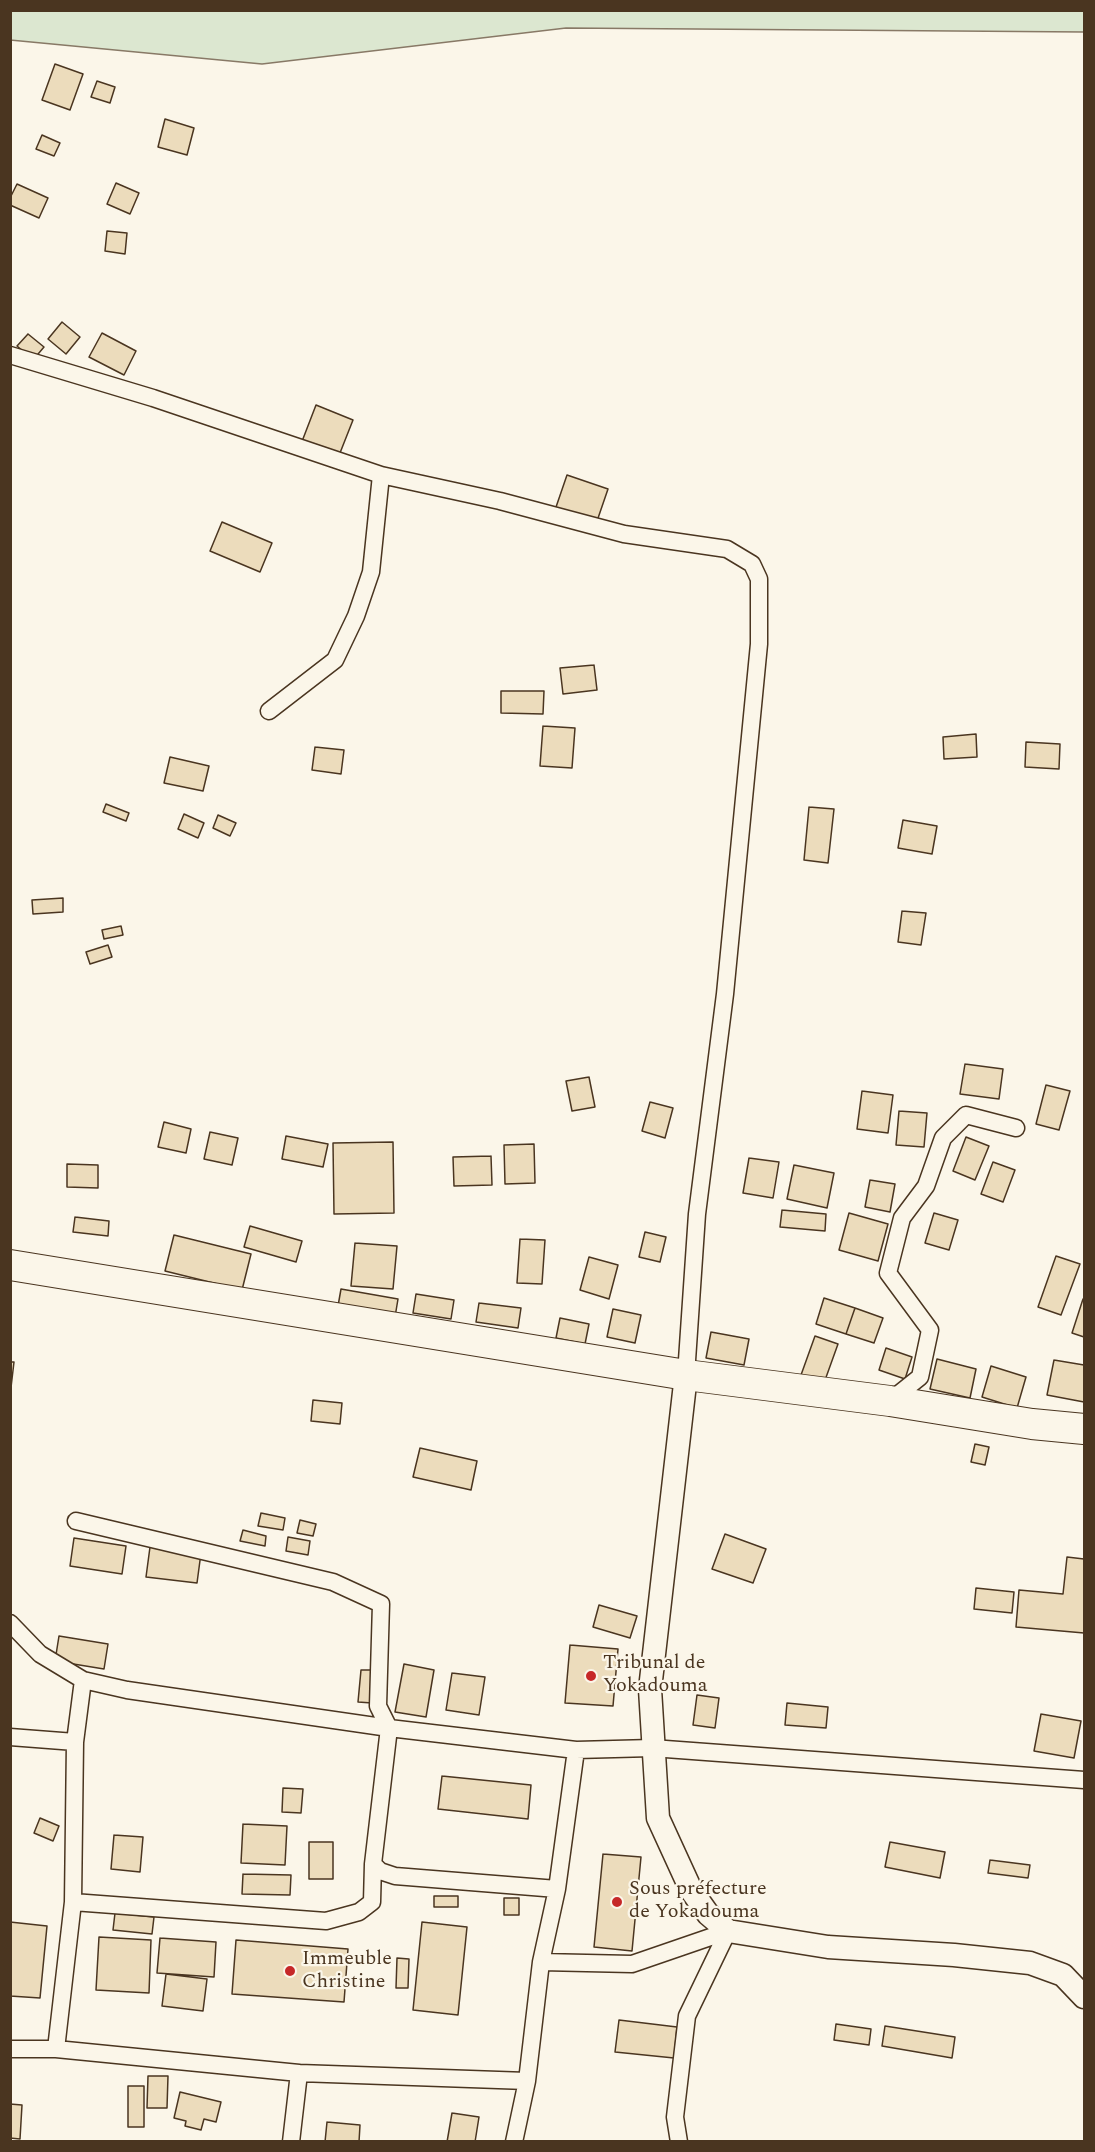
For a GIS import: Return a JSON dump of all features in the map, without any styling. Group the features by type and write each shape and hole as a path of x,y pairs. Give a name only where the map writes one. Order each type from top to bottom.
{"highway":[{"path":"10,1265 686,1375 890,1401 1032,1424 1084,1429"}],"street":[{"path":"10,356 153,398 381,475 500,501 624,534 727,549 752,564 759,579 759,644 725,994 697,1214 686,1375 650,1689 658,1818 691,1890 708,1914 728,1931"},
{"path":"269,711 335,660 352,625 371,572 381,475"},
{"path":"890,1401 920,1377 930,1330 888,1273 902,1218 926,1186 943,1138 966,1115 1016,1128"},
{"path":"73,1902 326,1921 359,1912 372,1902 373,1864 389,1728 378,1706 381,1604 333,1582 76,1521"},
{"path":"10,1623 40,1654 83,1680 127,1690 389,1728 576,1750 652,1748 1084,1780"},
{"path":"56,2049 73,1902 75,1742 83,1680"},
{"path":"10,1737 75,1742"},
{"path":"513,2142 527,2081 541,1962 557,1889 576,1750"},
{"path":"373,1864 380,1871 395,1876 557,1889"},
{"path":"679,2142 675,2117 687,2016 728,1931"},
{"path":"541,1962 632,1964 728,1931 828,1947 954,1955 1030,1964 1064,1975 1084,1997"},
{"path":"10,2049 56,2049 299,2073 527,2081"},
{"path":"291,2142 299,2073"}],"green space":[{"path":"11,10 1084,10 1084,32 566,28 262,64 10,40"}],"building":[{"path":"55,64 83,74 70,110 42,100"},
{"path":"97,81 115,87 110,103 91,97"},
{"path":"165,119 194,128 187,155 158,147"},
{"path":"42,135 60,143 54,156 36,149"},
{"path":"116,183 139,193 130,214 107,204"},
{"path":"17,184 48,198 39,218 10,205 10,198"},
{"path":"107,231 127,233 125,254 105,251"},
{"path":"62,322 80,337 66,354 48,339"},
{"path":"102,333 136,351 124,375 89,357"},
{"path":"28,334 44,347 33,360 17,346"},
{"path":"316,405 353,420 338,458 301,444"},
{"path":"567,475 608,489 596,524 555,510"},
{"path":"222,522 272,543 260,572 210,551"},
{"path":"594,665 597,690 563,694 560,668"},
{"path":"501,691 544,691 543,714 501,713"},
{"path":"543,726 575,728 572,768 540,766"},
{"path":"976,734 977,757 944,759 943,737"},
{"path":"1026,742 1060,744 1059,769 1025,767"},
{"path":"315,747 344,750 341,774 312,770"},
{"path":"170,757 209,766 203,791 164,783"},
{"path":"106,804 129,813 126,821 103,812"},
{"path":"809,807 834,809 828,863 804,860"},
{"path":"184,814 204,823 198,838 178,829"},
{"path":"218,815 236,823 230,836 213,828"},
{"path":"903,820 937,826 932,854 898,848"},
{"path":"63,898 63,912 33,914 32,900"},
{"path":"902,911 926,913 921,945 898,942"},
{"path":"121,926 123,935 104,939 102,930"},
{"path":"108,945 112,957 90,964 86,952"},
{"path":"965,1064 1003,1069 999,1099 960,1094"},
{"path":"589,1077 595,1107 572,1111 566,1081"},
{"path":"1046,1085 1070,1091 1059,1130 1036,1124"},
{"path":"862,1091 893,1095 888,1133 857,1129"},
{"path":"650,1102 673,1108 665,1138 642,1131"},
{"path":"899,1111 927,1113 924,1147 896,1145"},
{"path":"164,1122 191,1129 186,1153 158,1147"},
{"path":"210,1132 238,1138 232,1165 204,1159"},
{"path":"286,1136 328,1144 323,1167 282,1159"},
{"path":"966,1137 989,1146 975,1180 953,1171"},
{"path":"393,1142 394,1213 334,1214 333,1143"},
{"path":"534,1144 535,1183 505,1184 504,1145"},
{"path":"491,1156 492,1185 454,1186 453,1157"},
{"path":"749,1158 779,1162 773,1198 743,1193"},
{"path":"993,1162 1015,1170 1003,1202 981,1194"},
{"path":"67,1164 98,1165 98,1188 67,1187"},
{"path":"794,1165 834,1173 827,1208 787,1199"},
{"path":"870,1180 895,1184 890,1212 865,1207"},
{"path":"782,1210 826,1214 825,1231 780,1227"},
{"path":"849,1213 888,1224 878,1261 839,1250"},
{"path":"934,1213 958,1220 949,1250 925,1243"},
{"path":"75,1217 109,1221 108,1236 73,1232"},
{"path":"250,1226 302,1241 296,1262 244,1247"},
{"path":"645,1232 666,1237 660,1262 639,1257"},
{"path":"174,1235 251,1254 242,1290 165,1271"},
{"path":"520,1239 545,1240 542,1284 517,1283"},
{"path":"355,1243 397,1246 393,1289 351,1286"},
{"path":"1056,1256 1080,1264 1061,1315 1038,1307"},
{"path":"589,1257 618,1265 609,1299 580,1290"},
{"path":"341,1289 398,1299 395,1317 338,1306"},
{"path":"416,1294 454,1300 451,1319 413,1313"},
{"path":"824,1298 855,1308 846,1334 816,1324"},
{"path":"1084,1300 1084,1337 1072,1333"},
{"path":"479,1303 521,1308 518,1328 476,1322"},
{"path":"855,1308 883,1318 874,1343 846,1334"},
{"path":"613,1309 641,1315 635,1343 607,1337"},
{"path":"560,1318 589,1324 585,1344 556,1338"},
{"path":"711,1332 749,1339 744,1365 706,1358"},
{"path":"815,1336 838,1344 824,1383 801,1375"},
{"path":"886,1348 912,1357 905,1379 879,1370"},
{"path":"937,1359 976,1369 970,1398 930,1389"},
{"path":"1054,1360 1084,1365 1084,1402 1047,1395"},
{"path":"10,1362 14,1362 10,1396"},
{"path":"991,1366 1026,1377 1017,1408 982,1397"},
{"path":"313,1400 342,1403 340,1424 311,1421"},
{"path":"975,1444 989,1447 985,1465 971,1462"},
{"path":"420,1448 477,1461 471,1490 413,1477"},
{"path":"261,1513 285,1518 283,1530 258,1526"},
{"path":"300,1520 316,1524 313,1536 297,1533"},
{"path":"243,1530 266,1536 265,1546 240,1541"},
{"path":"725,1534 766,1549 753,1583 712,1569"},
{"path":"288,1537 310,1541 308,1555 286,1551"},
{"path":"74,1538 126,1546 122,1574 70,1566"},
{"path":"150,1547 201,1553 197,1583 146,1577"},
{"path":"1067,1557 1084,1559 1084,1633 1016,1627 1019,1590 1063,1594"},
{"path":"976,1588 1014,1592 1012,1613 974,1609"},
{"path":"599,1605 637,1616 630,1638 593,1627"},
{"path":"59,1636 108,1644 104,1669 55,1661"},
{"name":"Tribunal de Yokadouma","path":"570,1645 618,1649 613,1706 565,1703"},
{"path":"404,1664 434,1670 426,1717 395,1712"},
{"path":"361,1670 374,1670 372,1703 358,1702"},
{"path":"452,1673 485,1677 479,1715 446,1710"},
{"path":"697,1695 719,1698 715,1728 693,1725"},
{"path":"787,1703 828,1707 826,1728 785,1725"},
{"path":"1041,1714 1081,1721 1074,1758 1034,1751"},
{"path":"442,1776 531,1785 528,1819 438,1809"},
{"path":"283,1788 303,1789 301,1813 282,1812"},
{"path":"40,1818 59,1826 53,1841 34,1833"},
{"path":"243,1824 287,1826 285,1865 241,1863"},
{"path":"114,1835 143,1837 140,1872 111,1869"},
{"path":"309,1842 333,1842 333,1879 309,1879"},
{"path":"890,1842 945,1852 940,1878 885,1867"},
{"name":"Sous préfecture de Yokadouma","path":"603,1854 641,1857 632,1951 594,1947"},
{"path":"990,1860 1030,1865 1028,1878 988,1873"},
{"path":"243,1874 291,1875 290,1895 242,1894"},
{"path":"434,1896 458,1896 458,1907 434,1907"},
{"path":"504,1898 519,1898 519,1915 504,1915"},
{"path":"115,1913 154,1917 152,1934 113,1930"},
{"path":"10,1922 47,1926 40,1998 10,1996"},
{"path":"422,1922 467,1927 458,2015 413,2010"},
{"path":"99,1937 151,1940 149,1993 96,1990"},
{"path":"160,1938 216,1942 214,1977 157,1973"},
{"name":"Immeuble Christine","path":"236,1940 348,1949 344,2002 232,1994"},
{"path":"397,1958 409,1959 408,1988 396,1988"},
{"path":"166,1974 207,1979 203,2011 162,2006"},
{"path":"619,2020 677,2027 674,2058 615,2052"},
{"path":"836,2024 871,2029 869,2045 834,2040"},
{"path":"885,2026 955,2037 952,2058 882,2046"},
{"path":"148,2076 168,2076 167,2108 147,2108"},
{"path":"128,2086 144,2086 144,2127 128,2127"},
{"path":"180,2092 221,2102 216,2122 204,2119 201,2130 185,2126 186,2121 174,2118"},
{"path":"10,2104 22,2105 20,2139 10,2138"},
{"path":"452,2113 479,2117 475,2142 447,2142"},
{"path":"327,2122 360,2125 359,2142 325,2142"}],"place":[{"name":"Tribunal de Yokadouma","path":"591,1676"},
{"name":"Sous préfecture de Yokadouma","path":"617,1902"},
{"name":"Immeuble Christine","path":"290,1971"}]}
